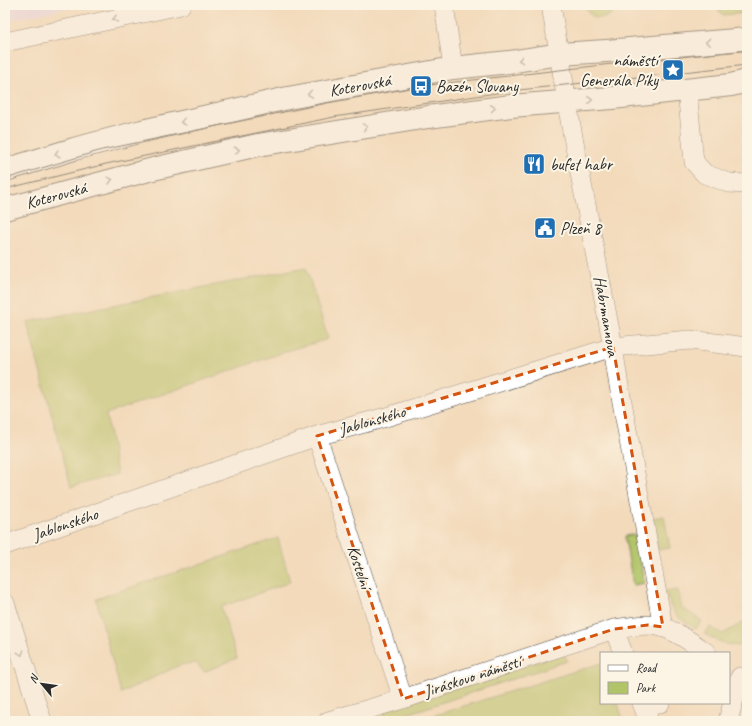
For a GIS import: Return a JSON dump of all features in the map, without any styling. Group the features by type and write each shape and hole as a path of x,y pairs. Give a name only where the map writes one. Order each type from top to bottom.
{"street":[{"path":"5,42 181,5"},
{"path":"444,5 453,68"},
{"name":"Habrmannova","path":"551,5 567,101 656,581 663,627"},
{"name":"Koterovská","path":"5,170 74,148 150,129 288,98 453,68 509,62 560,54 747,39"},
{"name":"Koterovská","path":"5,209 153,169 258,145 428,117 511,106 612,98 731,85 747,81"},
{"path":"687,90 694,162 705,174 729,183 747,184"},
{"name":"Jablonského","path":"5,545 316,436 394,414 613,347 690,340 747,347"},
{"name":"Kostelní","path":"316,436 403,699"},
{"path":"5,603 42,721"},
{"name":"Jiráskovo náměstí","path":"328,721 403,699 614,629 648,625 663,627 676,632 706,652"},
{"path":"614,629 624,652"},
{"path":"728,721 738,677"}],"highlighted area":[{"path":"613,347 663,627 648,625 614,629 403,699 317,436"}],"shaded area":[{"path":"5,5 81,5 5,21"}],"green space":[{"path":"585,5 609,5 611,14 604,18 594,18 589,13"},
{"path":"714,5 747,5 747,13 723,15"},
{"path":"306,267 328,339 293,349 106,414 117,474 71,487 27,322"},
{"path":"664,516 670,548 658,550 652,518"},
{"path":"636,534 644,583 633,585 625,536"},
{"path":"278,538 290,582 221,607 237,658 204,672 196,663 180,665 121,693 96,599"},
{"path":"678,590 682,608 702,621 696,629 680,618 670,605 665,591"},
{"path":"747,620 747,645 737,646 725,644 704,634 710,627 723,634"},
{"path":"561,654 566,657 567,661 386,721 383,711"},
{"path":"600,663 600,704 618,704 623,721 416,721"}],"tram line":[{"path":"5,179 102,150 327,103 421,86 747,50"},
{"path":"5,189 106,164 334,117 510,91 747,65"}],"place":[{"name":"náměstí Generála Píky","path":"673,70"},
{"name":"Bazén Slovany","path":"421,86"},
{"name":"bufet habr","path":"534,164"},
{"name":"Plzeň 8","path":"545,228"}]}
